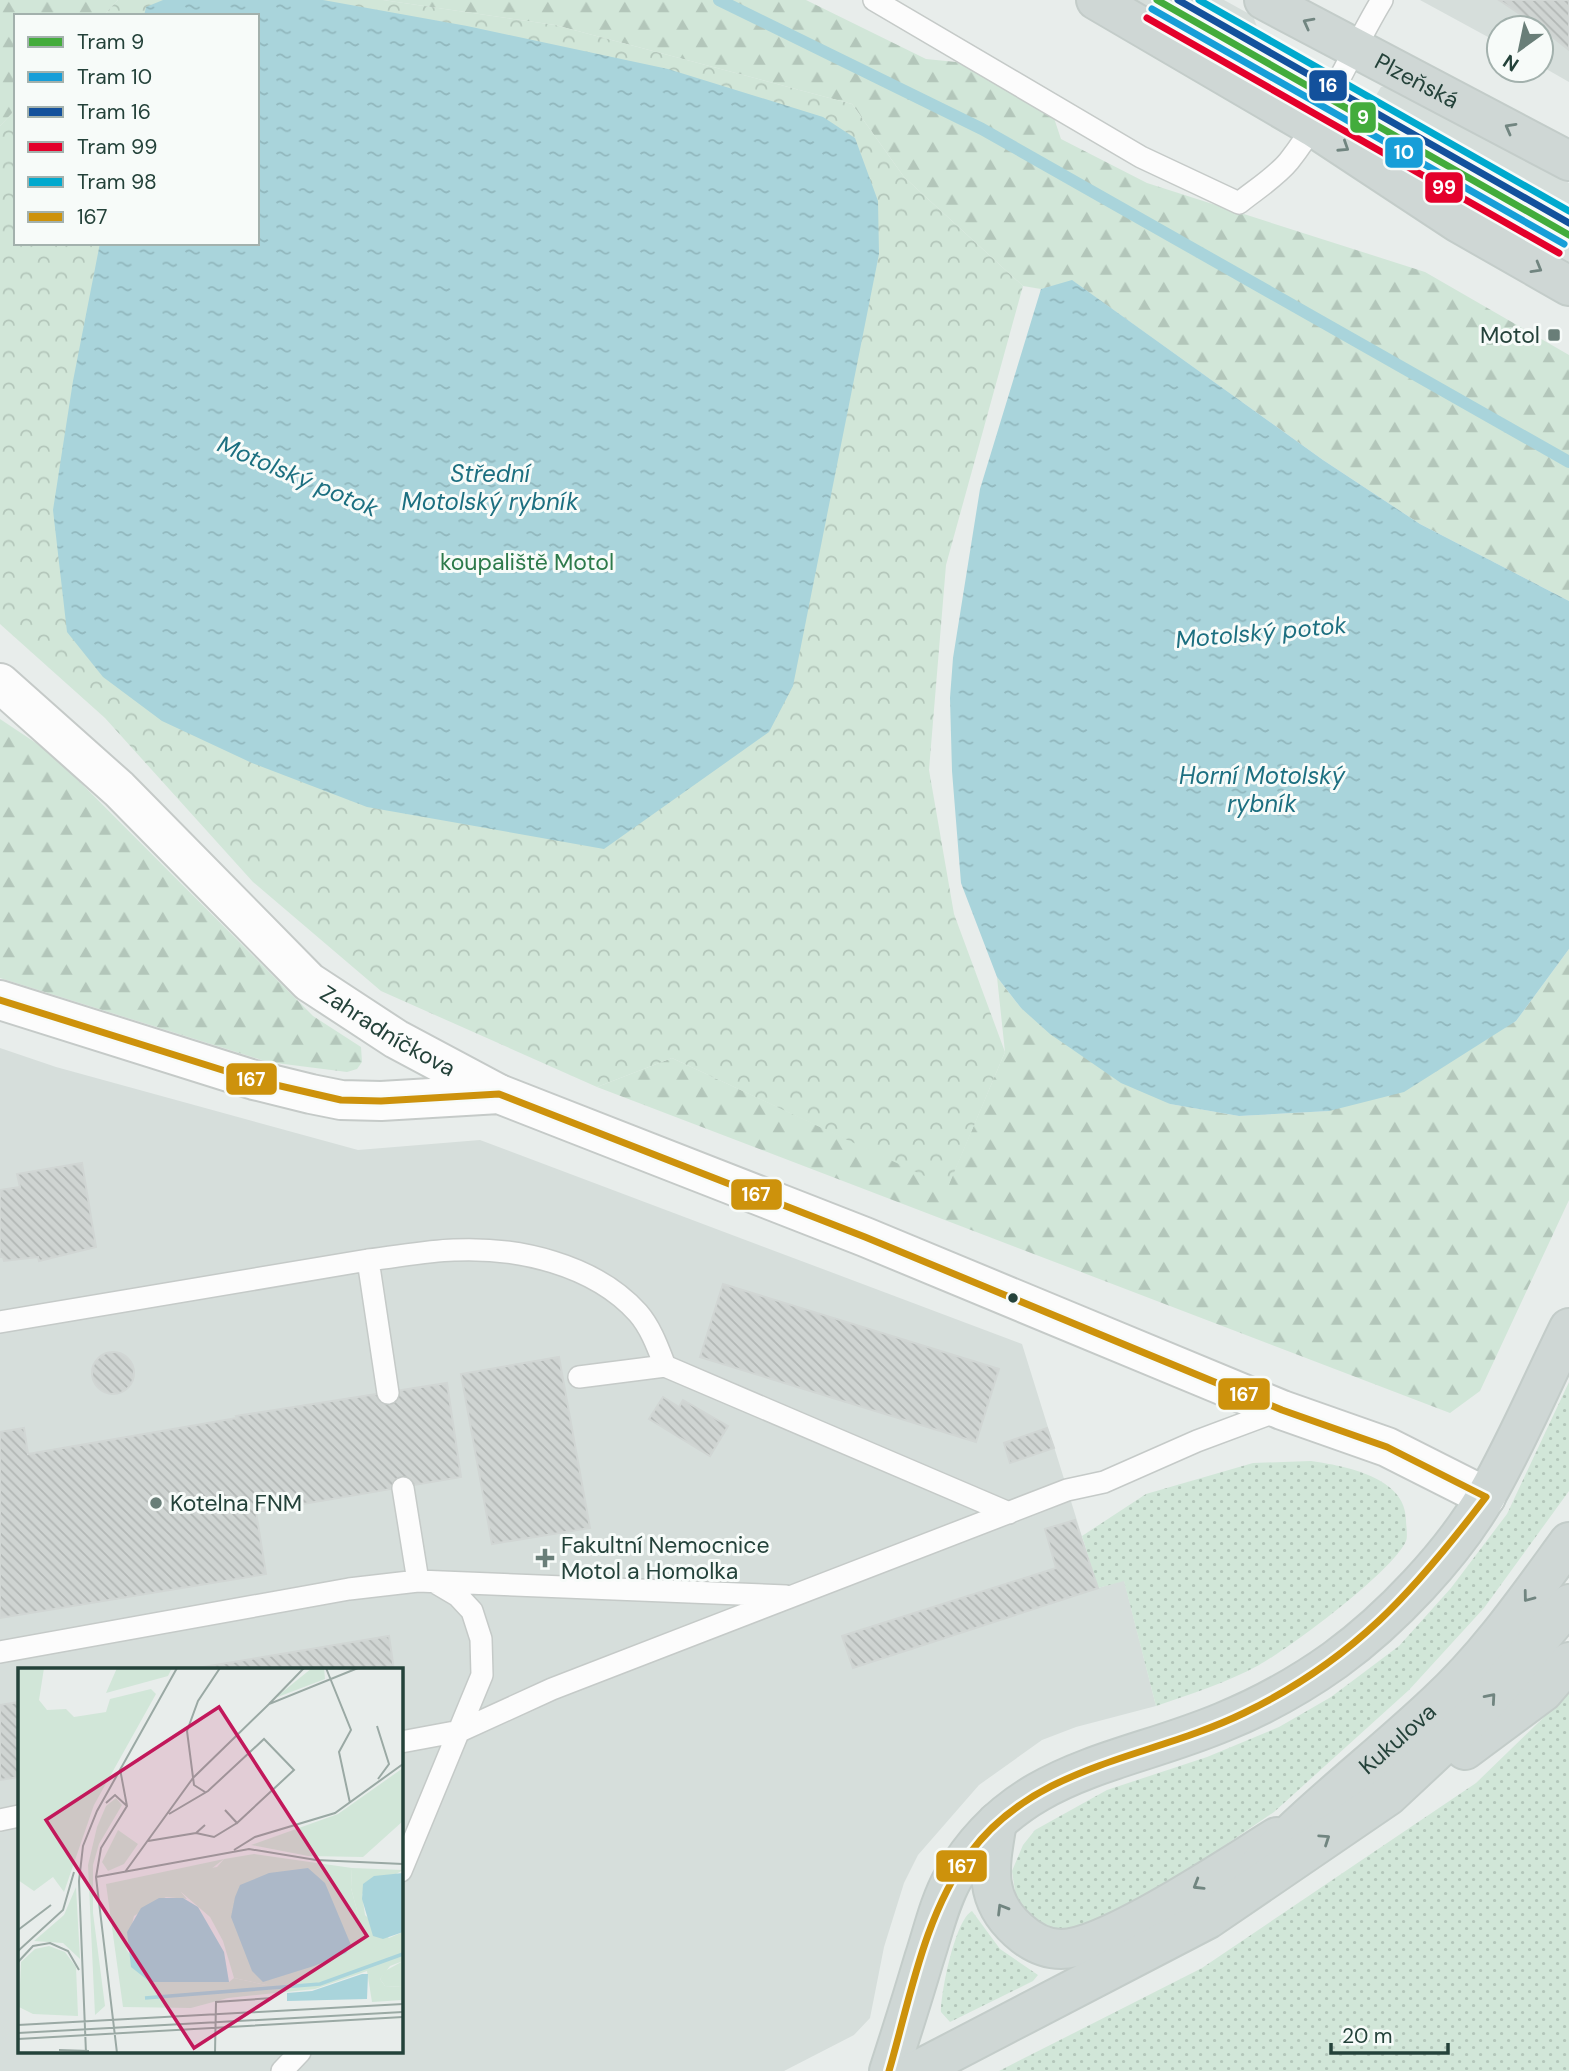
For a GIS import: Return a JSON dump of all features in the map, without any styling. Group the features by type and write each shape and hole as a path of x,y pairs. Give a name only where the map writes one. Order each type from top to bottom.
{"main road":[{"path":"1096,0 1313,127 1457,222 1569,286"},
{"name":"Plzeňská","path":"1264,0 1569,161"},
{"path":"889,2071 943,1897 971,1851 997,1822 1027,1797 1055,1782 1222,1722 1285,1692 1325,1666 1389,1616 1440,1559 1486,1497 1569,1328"},
{"name":"Kukulova","path":"1208,1919 1298,1824 1448,1692 1485,1652 1569,1542"},
{"name":"Kukulova","path":"916,2071 1208,1919 1388,1796 1479,1712 1569,1604"},
{"path":"1388,1796 1483,1739 1543,1692 1569,1662"},
{"path":"997,1822 989,1873 1000,1908 1028,1940 1046,1948 1062,1950 1082,1946 1124,1926 1298,1824"}],"street":[{"name":"Zahradníčkova","path":"0,683 119,789 309,982 396,1039 499,1094 877,1242 1282,1410 1387,1447 1486,1497"},
{"path":"0,1000 254,1080 341,1100 381,1101 499,1094"}],"lane":[{"path":"874,0 1141,157 1239,203 1288,163 1313,127 1353,47 1382,0"},
{"path":"0,1322 368,1260 455,1250 518,1254 565,1265 601,1284 638,1313 654,1338 665,1366"},
{"path":"368,1260 388,1393"},
{"path":"579,1377 665,1366 1009,1513"},
{"path":"402,1742 460,1731 552,1689 1068,1490 1104,1482 1197,1441 1282,1410"},
{"path":"403,1488 426,1581"},
{"path":"0,1652 349,1588 426,1581 795,1596"},
{"path":"402,1869 482,1675 481,1639 472,1611 458,1596 426,1581"},
{"path":"0,1819 18,1816"},
{"path":"282,2071 298,2054"}],"shaded area":[{"path":"1131,0 1224,0 1253,16 1257,27 1239,54 1228,55"},
{"path":"1420,0 1569,0 1569,82 1555,74 1555,14 1485,14 1485,35"},
{"path":"1395,85 1569,183 1569,262 1365,138 1359,124 1381,87"},
{"name":"Fakultní Nemocnice Motol a Homolka","path":"0,1048 56,1067 358,1150 480,1140 1022,1344 1098,1588 1124,1580 1156,1706 1076,1727 1042,1740 979,1785 918,1855 904,1883 884,1947 870,2018 854,2035 784,2071 0,2071"}],"green space":[{"path":"0,0 118,0 105,14 14,14 14,111 0,126"},
{"name":"Střední Motolský rybník","path":"118,0 383,0 555,25 852,104 904,177 1023,286 946,565 929,770 954,914 1005,1052 948,1187 672,1058 597,1087 381,991 253,882 105,718 0,624 0,126 14,111 14,245 259,245 259,14 105,14"},
{"path":"383,0 806,0 926,59 966,63 1054,118 1061,139 1147,183 1425,272 1569,355 1569,601 1420,524 1323,460 1073,281 1041,289 1023,286 904,177 852,104 555,25"},
{"path":"0,719 51,753 313,1016 361,1047 362,1062 357,1069 347,1072 268,1062 0,978"},
{"path":"1569,949 1569,1200 1480,1391 1450,1413 597,1087 672,1058 948,1186 1005,1052 997,977 1021,1008 1170,1104 1239,1116 1329,1111 1516,1021"},
{"path":"1569,1382 1569,1491 1484,1608 1409,1690 1274,1812 1127,1912 1075,1933 1052,1929 1026,1912 1016,1897 1012,1871 1023,1845 1035,1830 1107,1790 1207,1757 1279,1727 1331,1697 1399,1646 1451,1588 1507,1514"},
{"path":"1311,1461 1340,1466 1371,1476 1396,1493 1403,1505 1406,1541 1382,1571 1362,1589 1274,1656 1234,1677 1156,1706 1124,1581 1098,1588 1082,1536 1146,1494 1253,1463"},
{"path":"1569,1693 1569,2071 999,2071 1202,1968 1476,1783"},
{"path":"972,1911 1000,1949 1038,1975 1033,1981 950,2022 941,2012 943,1989 960,1928"}],"water":[{"name":"Střední Motolský rybník","path":"163,0 323,0 467,26 668,69 823,117 855,138 878,201 879,254 793,686 769,732 604,849 367,807 252,763 162,721 103,677 67,632 53,510 73,381 100,245 259,245 259,14 144,14 146,7"},
{"name":"Horní Motolský rybník","path":"1072,280 1323,460 1420,524 1569,601 1569,949 1516,1021 1404,1092 1329,1111 1239,1116 1170,1104 1121,1083 1050,1034 1021,1008 997,977 961,883 952,771 950,698 953,658 980,489 1041,289"}],"building":[{"path":"1499,0 1569,0 1569,50 1555,39 1555,14 1520,14"},
{"path":"82,1163 96,1247 39,1261 38,1257 4,1261 3,1257 0,1257 0,1190 20,1187 17,1174"},
{"path":"723,1284 999,1369 976,1442 700,1357"},
{"path":"113,1352 128,1358 134,1373 128,1388 113,1394 98,1388 92,1373 98,1358"},
{"path":"559,1357 590,1528 492,1544 461,1374"},
{"name":"Kotelna FNM","path":"447,1383 461,1477 256,1512 266,1574 0,1618 0,1432 24,1428 28,1454 237,1418 236,1416"},
{"path":"663,1397 679,1407 683,1400 728,1426 710,1456 649,1419"},
{"path":"1047,1428 1054,1448 1010,1463 1004,1443"},
{"path":"1075,1520 1098,1588 853,1668 842,1636 1056,1568 1045,1529"},
{"path":"389,1636 394,1668 197,1668"},
{"path":"18,1702 18,1777 0,1780 0,1705"}],"waterway":[{"path":"719,0 982,129 1569,462"}],"tram line":[{"name":"9","path":"1157,0 1569,235"},
{"name":"16","path":"1178,0 1569,223"},
{"name":"98","path":"1199,0 1569,211"},
{"name":"10","path":"1152,9 1564,244"},
{"name":"99","path":"1147,18 1559,253"}],"transit line":[{"name":"167","path":"0,1000 254,1080 341,1100 381,1101 499,1094 865,1237 1282,1410 1387,1447 1486,1497"},
{"name":"167","path":"889,2071 920,1958 941,1903 970,1853 997,1823 1028,1800 1061,1781 1097,1766 1208,1729 1244,1713 1318,1670 1349,1647 1406,1594 1486,1497"}],"place":[{"name":"Motol","path":"1554,335"},
{"name":"Kotelna FNM","path":"156,1503"},
{"name":"Fakultní Nemocnice Motol a Homolka","path":"545,1558"}],"water label":[{"name":"Motolský potok","path":"298,476"},
{"name":"Motolský potok","path":"1261,632"}],"park label":[{"name":"koupaliště Motol","path":"527,562"}]}
